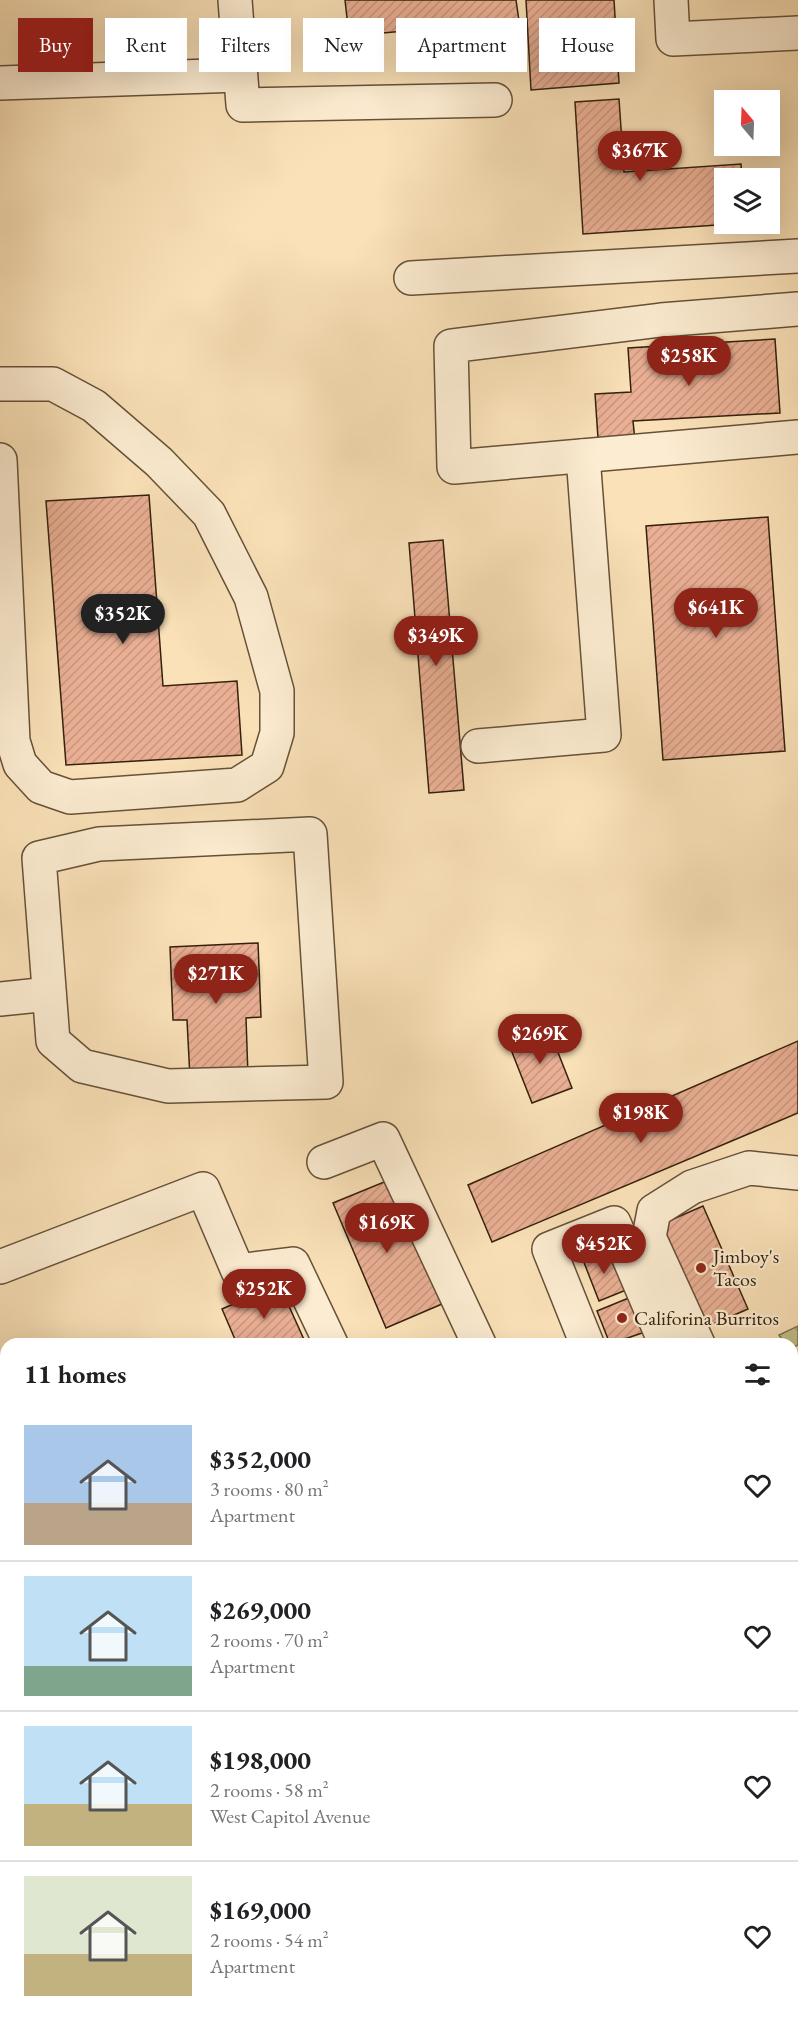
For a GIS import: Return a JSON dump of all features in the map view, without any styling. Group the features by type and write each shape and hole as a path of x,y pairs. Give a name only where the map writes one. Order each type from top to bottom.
{"street":[{"path":"235,0 243,105 495,100"},
{"path":"671,0 673,39 798,33"},
{"path":"0,83 240,75"},
{"path":"411,278 798,256"},
{"path":"798,309 661,320 451,346 454,466 798,437"},
{"path":"0,384 53,384 94,406 159,462 209,514 251,597 277,691 277,733 267,766 237,785 70,797 41,787 20,764 13,741 0,460"},
{"path":"478,746 604,735 583,456"},
{"path":"310,834 326,1082 168,1086 82,1066 53,1041 49,994 39,858 99,844 310,834"},
{"path":"0,999 49,994"},
{"path":"324,1162 383,1139 476,1338"},
{"path":"695,1338 649,1238 654,1211 692,1187 749,1168 798,1173"},
{"path":"0,1267 203,1189 238,1271 293,1263 328,1338"},
{"path":"585,1338 549,1249 614,1223 663,1338"}],"green space":[{"path":"798,1326 798,1338 781,1338 779,1335"}],"building":[{"path":"345,0 516,0 519,18 396,18 396,32 384,33 384,18 347,18"},
{"path":"526,0 614,0 615,18 539,18 539,72 618,72 619,83 531,90"},
{"path":"619,99 624,172 741,164 741,168 714,168 714,225 583,234 575,102"},
{"path":"775,339 780,413 633,421 636,451 599,453 595,394 631,392 628,348"},
{"path":"149,495 163,686 237,681 242,755 66,765 46,501"},
{"path":"768,517 785,751 663,760 646,526"},
{"path":"443,540 464,790 429,793 409,543"},
{"path":"258,943 261,1017 246,1018 248,1076 190,1078 187,1020 173,1020 170,947"},
{"path":"548,1027 572,1088 532,1103 508,1042"},
{"path":"798,1041 798,1113 492,1242 468,1185"},
{"path":"389,1180 442,1304 386,1328 333,1203"},
{"name":"Jimboy's Tacos","path":"703,1206 748,1309 697,1331 655,1227"},
{"path":"610,1249 626,1290 599,1301 583,1260"},
{"path":"279,1284 303,1338 234,1338 222,1309"},
{"path":"631,1297 645,1332 628,1338 608,1338 597,1311"}],"place":[{"name":"Jimboy's Tacos","path":"701,1268"},
{"name":"Califorina Burritos","path":"622,1318"}]}
